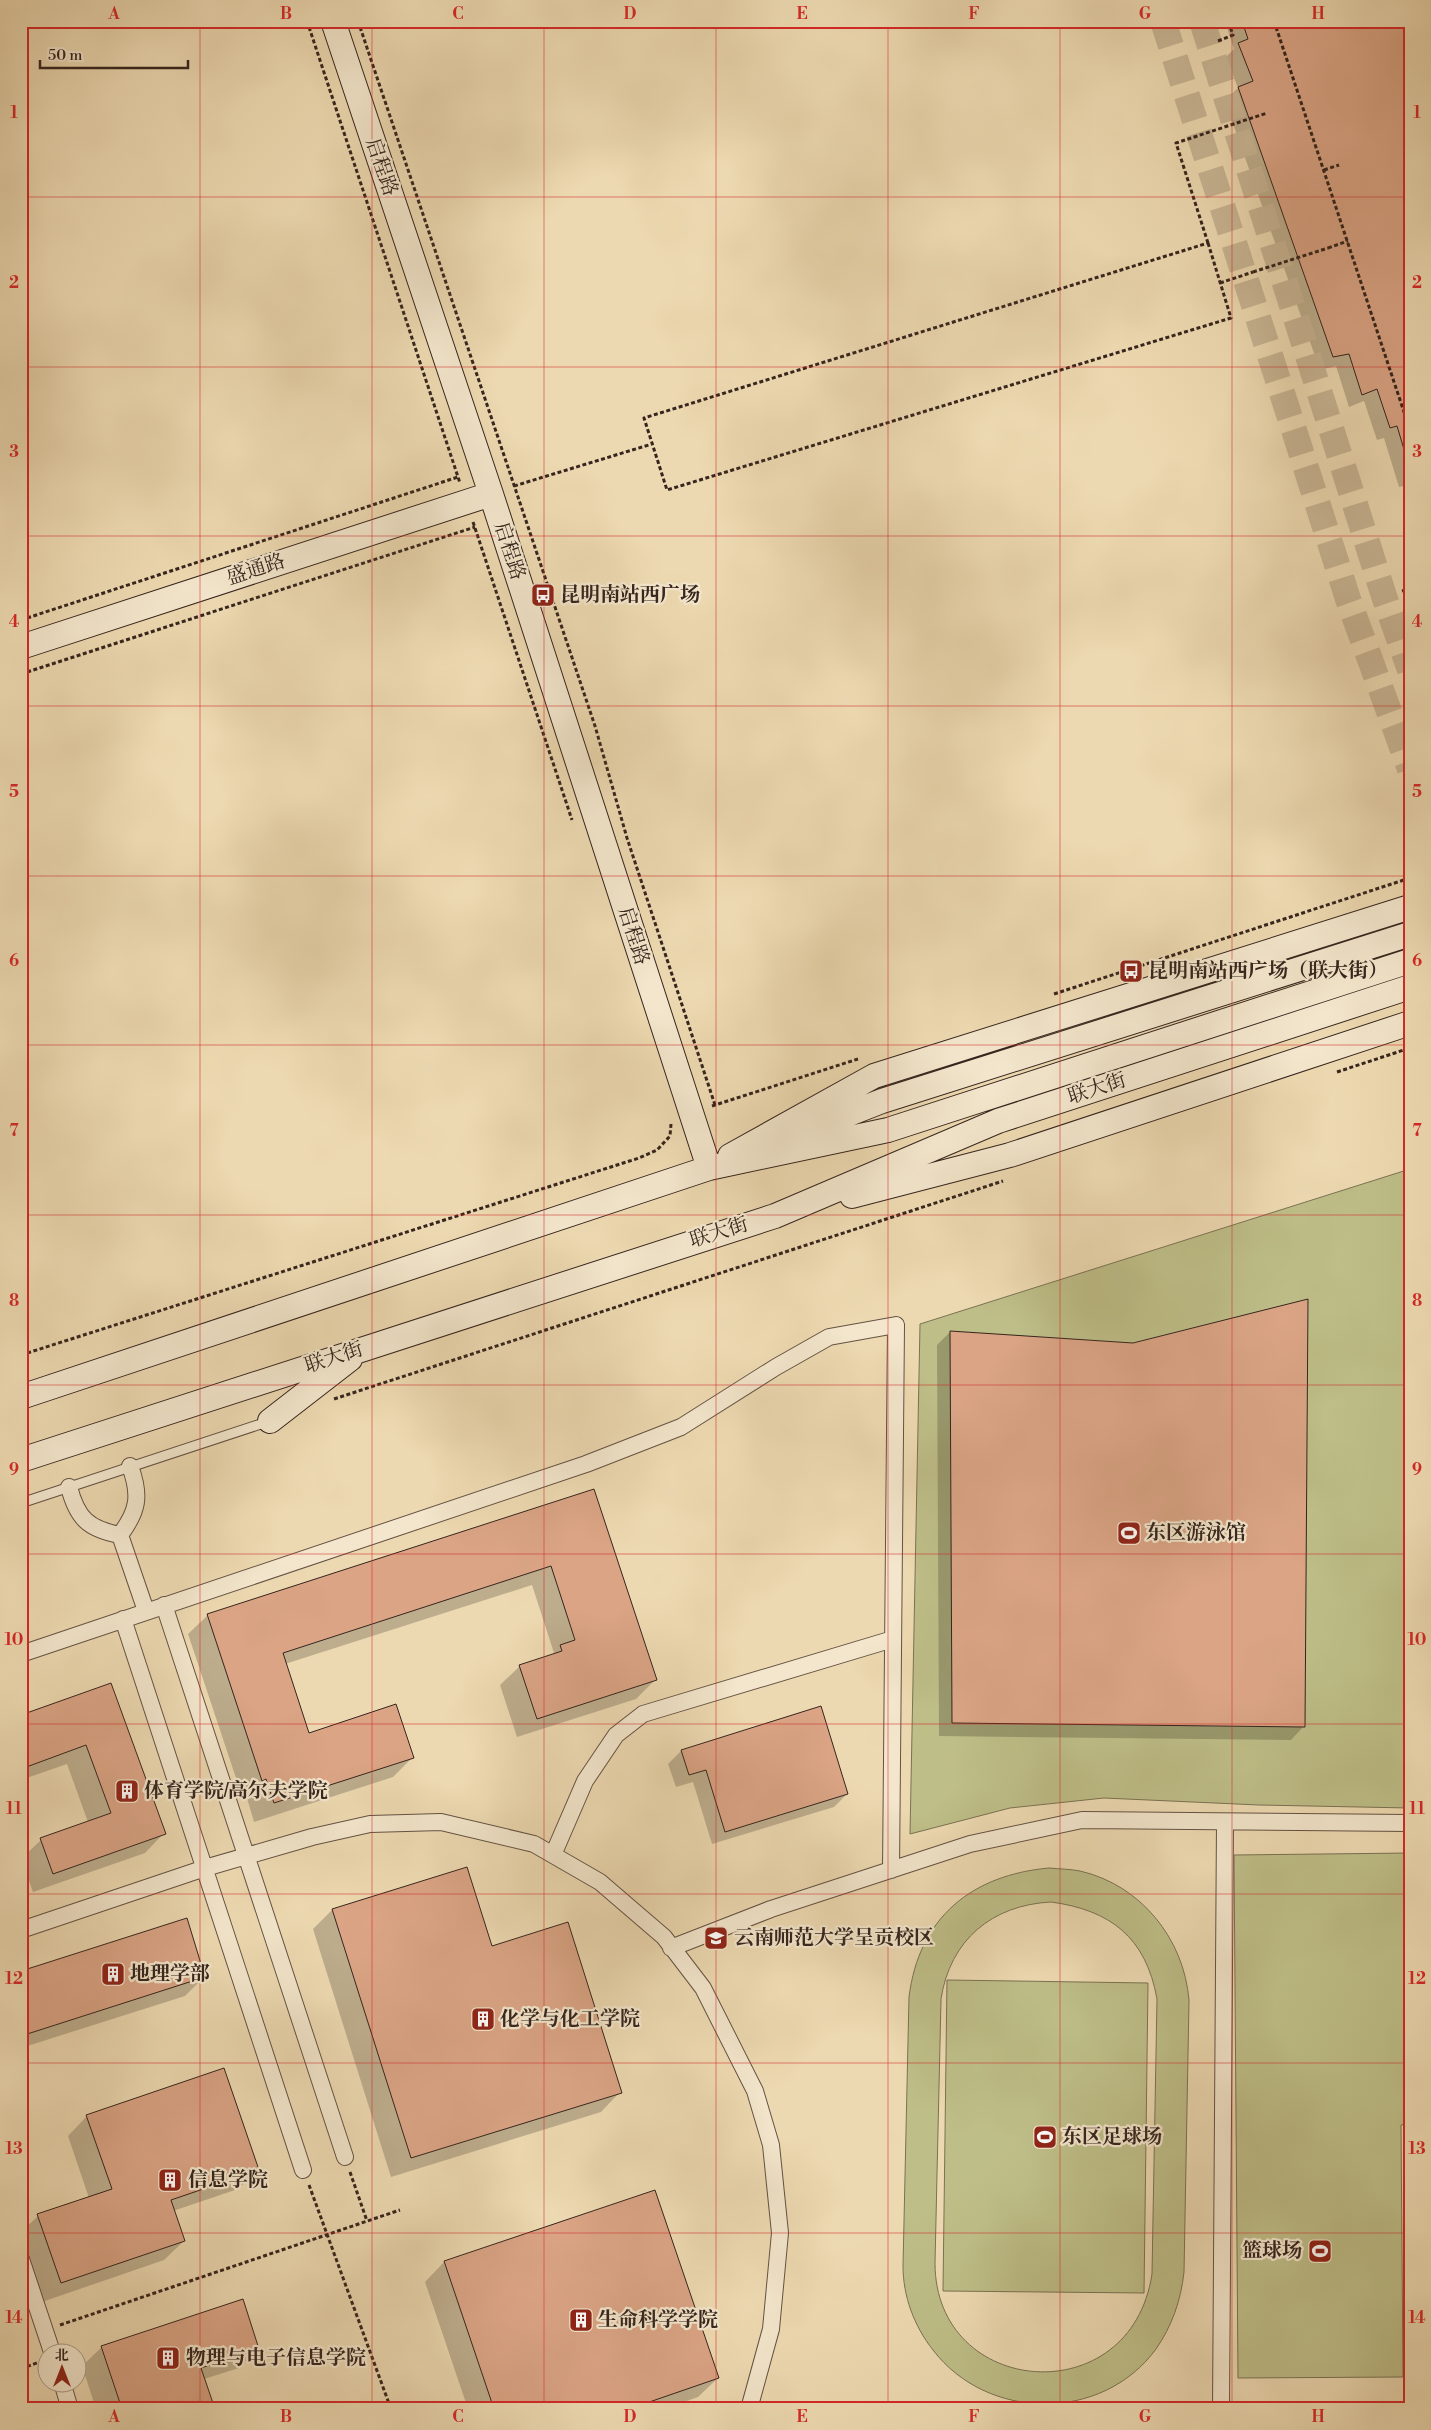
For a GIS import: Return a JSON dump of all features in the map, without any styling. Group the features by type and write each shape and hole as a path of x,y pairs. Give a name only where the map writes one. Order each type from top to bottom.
{"main road":[{"name":"启程路","path":"332,21 483,469 709,1168"},
{"name":"盛通路","path":"21,647 491,494"},
{"path":"709,1168 874,1076 1410,907"},
{"path":"709,1168 882,1101 1410,934"},
{"name":"联大街","path":"21,1397 709,1168 888,1130 1410,961"},
{"name":"联大街","path":"21,1460 775,1216 998,1121 1410,987"},
{"path":"775,1216 1010,1155 1410,1023"},
{"path":"270,1420 363,1349"}],"street":[{"path":"21,1654 586,1464 681,1427 776,1367 829,1337 896,1325 891,1870"},
{"path":"120,1535 131,1520 137,1503 137,1484 130,1466"},
{"path":"69,1487 74,1506 85,1521 101,1531 120,1535"},
{"path":"120,1535 146,1611"},
{"path":"164,1605 345,2157"},
{"path":"123,1619 304,2170"},
{"path":"553,1854 586,1781 616,1734 643,1714 893,1639"},
{"path":"671,1948 771,1909 970,1844 1082,1820 1410,1823"},
{"path":"21,1930 205,1868 370,1824 441,1822 534,1844 600,1882 664,1938 703,1988 755,2091 771,2145 780,2233 772,2329 749,2409"},
{"path":"1221,2409 1225,1822"},
{"path":"21,2259 49,2342"},
{"path":"65,2392 70,2409"}],"lane":[{"path":"21,1504 270,1420"}],"path":[{"path":"307,21 574,828"},
{"path":"358,21 595,726 627,838 715,1105"},
{"path":"1218,41 1233,35 1228,21"},
{"path":"1274,21 1410,430"},
{"path":"1208,243 644,418 667,490 1232,318 1220,283 1208,243 1176,143 1267,112"},
{"path":"1324,170 1339,165"},
{"path":"1220,283 1348,241"},
{"path":"491,494 652,444"},
{"path":"21,620 506,461"},
{"path":"21,674 523,510"},
{"path":"1402,591 1410,588"},
{"path":"1334,1073 1410,1048"},
{"path":"327,1402 1011,1179"},
{"path":"345,2157 367,2221"},
{"path":"304,2170 391,2409"},
{"path":"45,2330 400,2210"},
{"path":"21,2369 38,2363"}],"green space":[{"path":"1410,1169 1410,1808 1259,1805 1104,1798 1010,1808 910,1834 920,1324"},
{"name":"篮球场","path":"1410,1853 1410,2124 1401,2125 1403,2377 1238,2378 1234,1855"},
{"path":"1049,1868 1068,1869 1102,1878 1122,1888 1156,1918 1168,1936 1178,1956 1189,2000 1184,2272 1181,2293 1175,2312 1167,2331 1156,2349 1133,2373 1106,2390 1076,2401 1044,2404 1013,2400 983,2390 956,2373 933,2350 915,2321 907,2299 903,2266 909,1997 915,1969 924,1944 937,1923 954,1905 974,1891 996,1880 1021,1872","holes":["1051,1902 1072,1906 1108,1920 1122,1930 1134,1943 1152,1977 1157,1999 1152,2274 1137,2319 1109,2350 1074,2368 1036,2372 998,2363 966,2341 943,2308 935,2263 941,1999 946,1978 954,1959 964,1943 993,1918 1010,1910 1030,1905"]},
{"name":"东区足球场","path":"947,1980 1148,1983 1144,2293 943,2291"}],"building":[{"path":"1242,21 1410,21 1410,456 1406,456 1397,426 1390,428 1377,389 1362,395 1349,354 1333,357 1238,87 1253,81 1238,43 1248,39"},
{"name":"东区游泳馆","path":"1308,1299 1305,1727 952,1723 950,1331 1133,1343"},
{"path":"594,1489 657,1680 537,1719 519,1665 562,1651 560,1645 575,1640 551,1566 283,1653 309,1733 396,1704 414,1758 274,1803 266,1779 262,1781 207,1614"},
{"name":"体育学院/高尔夫学院","path":"111,1683 166,1834 53,1874 40,1838 111,1813 86,1745 21,1769 21,1715"},
{"path":"821,1706 848,1794 725,1832 706,1770 689,1775 681,1750"},
{"name":"化学与化工学院","path":"467,1867 492,1946 568,1922 622,2093 411,2158 332,1909"},
{"name":"地理学部","path":"187,1918 205,1977 21,2036 21,1971"},
{"name":"信息学院","path":"224,2068 259,2170 171,2200 185,2241 61,2283 37,2214 112,2189 86,2115"},
{"name":"生命科学学院","path":"655,2190 719,2378 629,2409 494,2409 444,2261"},
{"name":"物理与电子信息学院","path":"243,2299 259,2349 201,2368 215,2409 122,2409 101,2346"}],"tunnel":[{"path":"1163,21 1348,599 1410,769"},
{"path":"1202,21 1384,596 1410,670"}],"place":[{"name":"昆明南站西广场","path":"543,595"},
{"name":"昆明南站西广场（联大街）","path":"1131,971"},
{"name":"东区游泳馆","path":"1129,1533"},
{"name":"体育学院/高尔夫学院","path":"127,1791"},
{"name":"云南师范大学呈贡校区","path":"716,1938"},
{"name":"地理学部","path":"113,1974"},
{"name":"化学与化工学院","path":"483,2019"},
{"name":"东区足球场","path":"1045,2137"},
{"name":"信息学院","path":"170,2180"},
{"name":"篮球场","path":"1320,2251"},
{"name":"生命科学学院","path":"581,2320"},
{"name":"物理与电子信息学院","path":"168,2358"}]}
